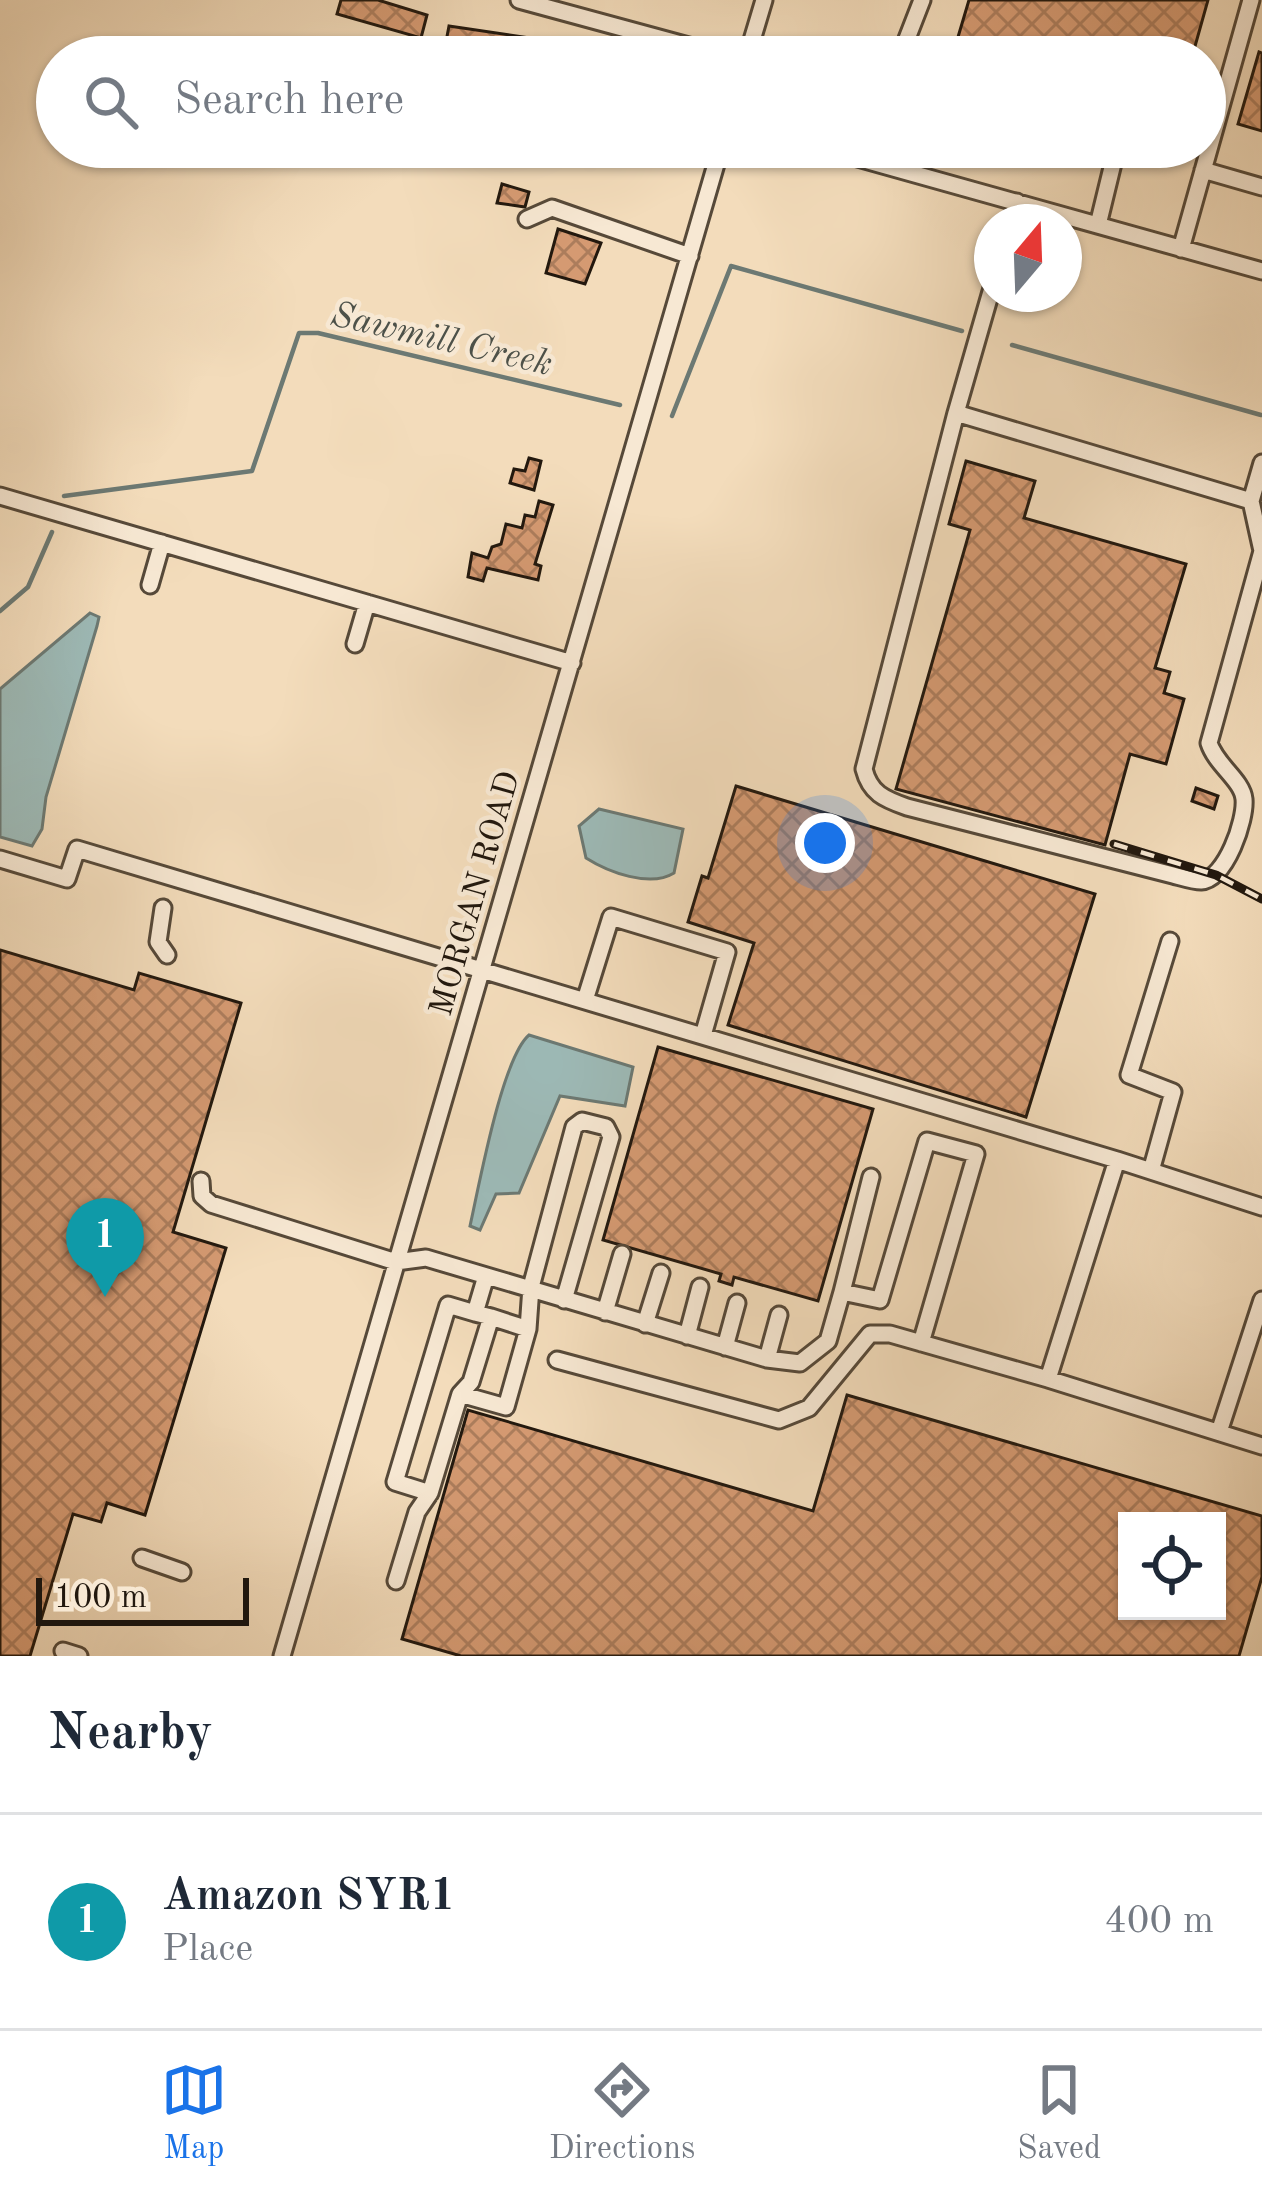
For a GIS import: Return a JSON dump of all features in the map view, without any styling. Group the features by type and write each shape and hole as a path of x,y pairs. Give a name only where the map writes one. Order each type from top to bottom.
{"street":[{"path":"520,0 652,36"},
{"path":"753,36 764,0"},
{"path":"909,36 922,0"},
{"path":"1226,89 1251,0"},
{"name":"MORGAN ROAD","path":"282,1656 715,168"},
{"path":"921,168 1017,202 1262,271"},
{"path":"1098,225 1112,168"},
{"path":"1181,249 1203,170 1262,187"},
{"path":"527,219 552,208 690,256"},
{"path":"985,312 864,769 868,785 883,799 1173,875 1204,881 1216,874 1231,849 1244,800 1237,782 1216,765 1209,743 1262,551 1251,501 1262,464"},
{"path":"956,412 1251,501"},
{"path":"0,496 572,663"},
{"path":"150,585 162,543"},
{"path":"355,644 367,603"},
{"path":"0,860 67,879 77,849 704,1032 1262,1207"},
{"path":"164,908 158,942 167,955"},
{"path":"586,997 611,917 727,952 704,1032"},
{"path":"1151,1171 1174,1092 1129,1075 1170,941"},
{"path":"460,1394 506,1407 527,1329 531,1287 574,1127 582,1121 606,1126 610,1137 564,1300"},
{"path":"842,1292 880,1300 927,1141 976,1154 921,1342"},
{"path":"1048,1379 1117,1160"},
{"path":"201,1181 202,1196 211,1204 396,1262 425,1258 767,1359 800,1363 828,1340 871,1177"},
{"path":"605,1312 622,1254"},
{"path":"646,1324 661,1274"},
{"path":"396,1581 460,1394 471,1382 486,1276"},
{"path":"686,1336 700,1287"},
{"path":"1219,1432 1262,1300"},
{"path":"725,1347 737,1303"},
{"path":"430,1492 395,1483 448,1305 527,1329"},
{"path":"767,1359 778,1316"},
{"path":"557,1360 778,1420 809,1408 870,1334 921,1342 1262,1446"},
{"path":"142,1558 182,1572"}],"water":[{"path":"90,613 99,617 97,626 46,797 42,829 32,846 0,837 0,689"},
{"path":"599,809 683,829 674,873 641,879 586,858 579,826"},
{"path":"529,1035 633,1067 625,1106 560,1096 519,1193 496,1194 480,1230 470,1226 493,1124 510,1069"}],"building":[{"path":"341,0 378,0 427,15 422,36 414,36 337,14"},
{"path":"969,0 1208,0 1198,36 958,36"},
{"path":"449,26 516,36 447,36"},
{"path":"1262,53 1262,131 1238,124"},
{"path":"502,184 529,192 525,207 497,203"},
{"path":"558,229 601,243 585,284 546,273"},
{"path":"529,458 541,461 534,490 510,483 514,469 525,471"},
{"path":"966,461 1035,481 1024,518 1186,564 1155,668 1170,672 1164,693 1184,699 1166,764 1130,754 1105,845 896,789 970,530 949,524"},
{"path":"539,501 553,505 535,564 541,566 538,580 487,568 483,581 468,577 472,553 488,558 492,547 501,544 506,524 522,528 525,515 535,517"},
{"path":"736,786 1095,894 1026,1117 728,1025 754,943 688,922 702,876 708,878"},
{"path":"1196,788 1218,796 1214,809 1192,801"},
{"path":"0,950 134,990 139,973 241,1003 173,1232 226,1248 145,1515 107,1503 101,1522 73,1514 30,1656 0,1656"},
{"path":"658,1047 873,1109 818,1301 734,1277 732,1285 719,1281 721,1274 603,1240"},
{"path":"847,1395 1262,1516 1262,1577 1239,1656 461,1656 402,1639 468,1410 813,1511"}],"waterway":[{"name":"Sawmill Creek","path":"672,416 731,266 962,331"},
{"name":"Sawmill Creek","path":"64,496 252,471 299,333 318,333 620,405"},
{"name":"Sawmill Creek","path":"1012,345 1261,415"},
{"name":"Sawmill Creek","path":"0,611 28,587 52,532"}],"railway":[{"path":"1114,844 1216,875 1262,899"}],"place":[{"name":"Amazon SYR1","path":"105,1297"}]}
